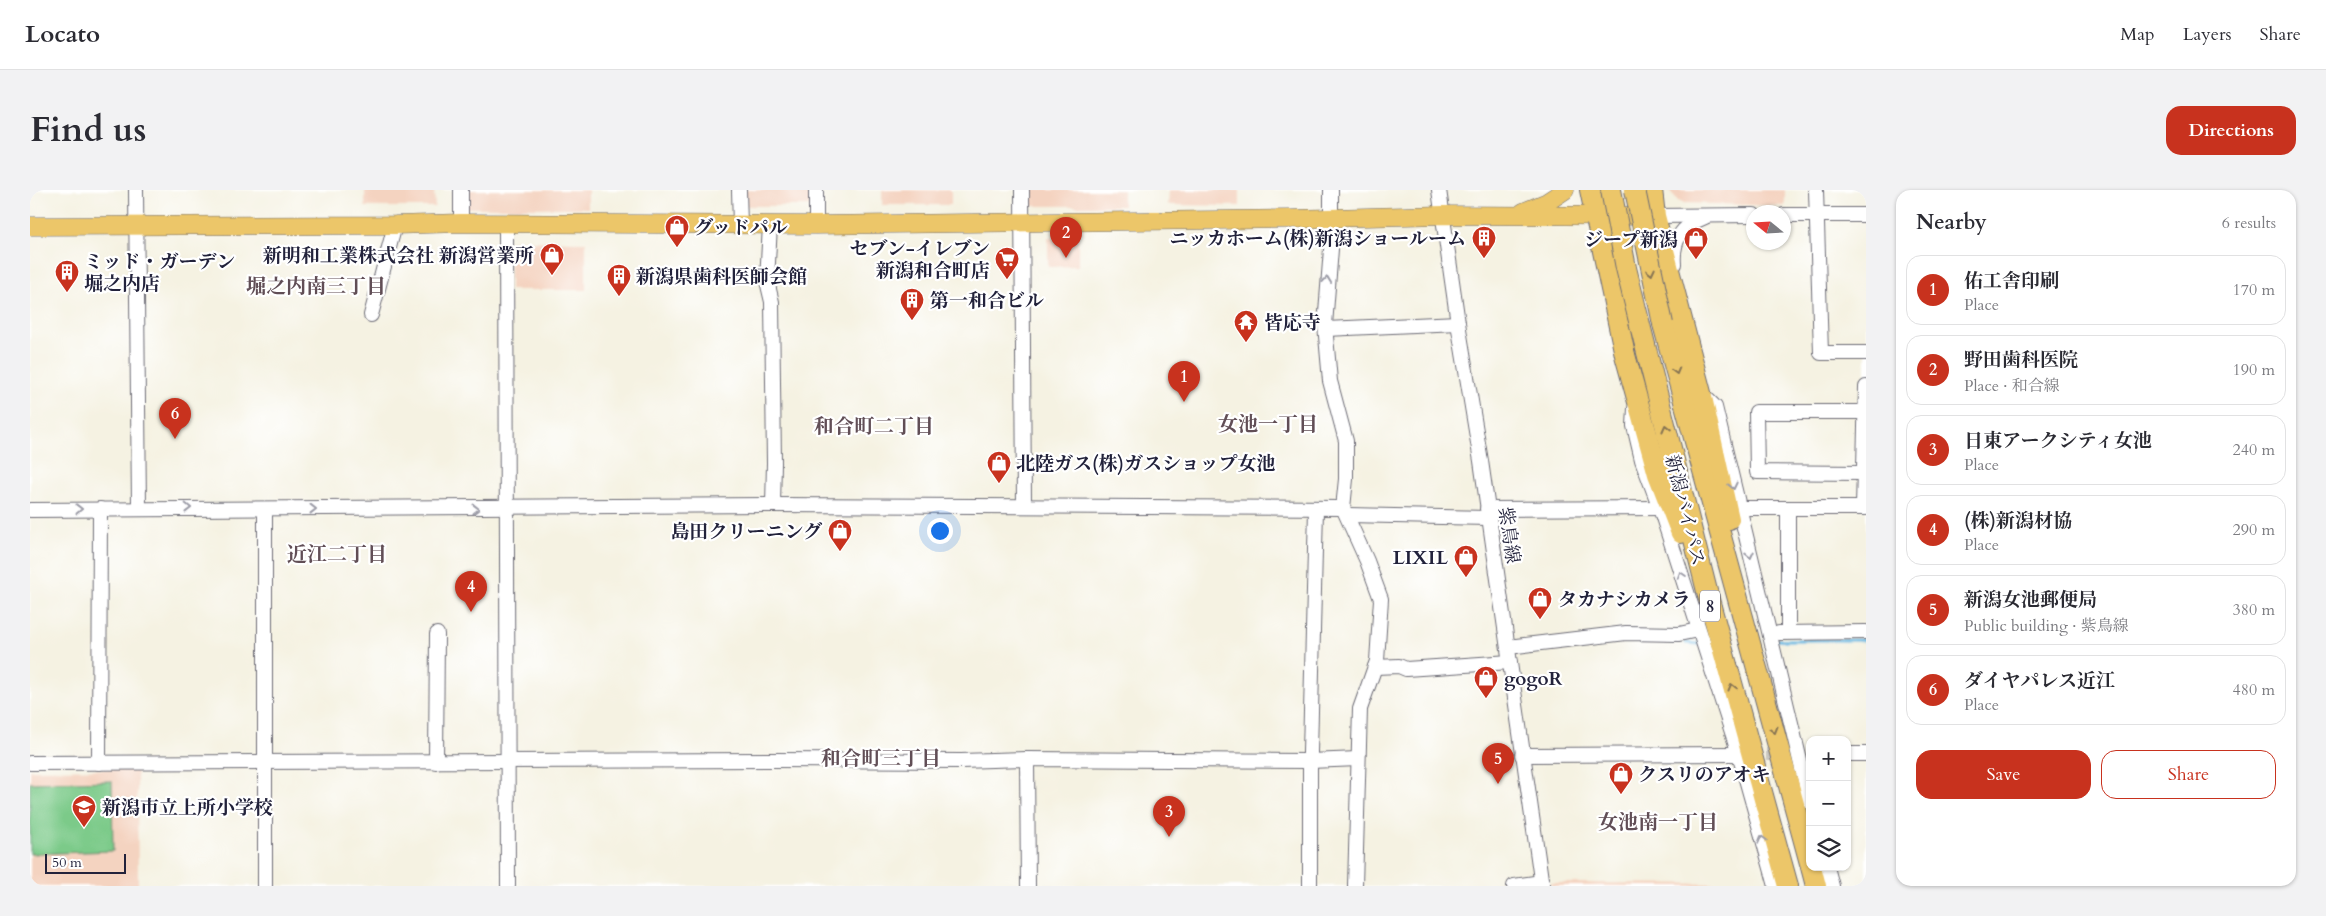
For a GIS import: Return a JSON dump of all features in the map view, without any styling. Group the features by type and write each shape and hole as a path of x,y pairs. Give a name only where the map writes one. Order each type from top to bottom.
{"highway":[{"path":"1590,190 1618,326 1658,474 1710,607"},
{"name":"新潟バイパス","path":"1611,190 1626,268 1710,607 1788,886"},
{"path":"1594,216 1609,207 1623,190"},
{"name":"新潟バイパス","path":"1635,190 1663,324 1806,848"},
{"path":"1652,190 1655,216 1717,462 1761,683"},
{"path":"1618,326 1615,279 1618,236 1621,228 1630,221 1655,216"},
{"path":"1812,871 1816,886"}],"main road":[{"path":"1516,215 1547,202 1565,190"},
{"path":"30,226 137,224 395,226 461,223 816,225 1443,215 1655,216"}],"street":[{"path":"136,190 139,508"},
{"path":"461,190 461,223"},
{"path":"739,190 740,225"},
{"path":"816,190 816,225"},
{"path":"1022,190 1024,506"},
{"path":"1331,190 1332,218 1326,299 1326,329 1330,381 1346,441 1345,512 1367,561 1381,599 1375,667 1360,709 1355,886"},
{"name":"紫鳥線","path":"1439,190 1542,884"},
{"path":"1816,190 1821,353 1866,353"},
{"path":"1672,281 1675,275 1673,251 1676,239 1681,231 1692,222 1708,215"},
{"path":"1655,216 1746,215"},
{"path":"1791,215 1866,216"},
{"path":"506,224 506,762 508,886"},
{"path":"770,225 767,280 772,302 773,506"},
{"path":"371,315 395,226"},
{"path":"1326,329 1458,323"},
{"path":"1737,508 1865,508 1864,412 1866,387"},
{"path":"1701,393 1715,407 1737,508 1806,783"},
{"path":"1636,394 1634,426 1642,460 1663,508 1698,630 1739,754 1776,886"},
{"path":"1864,412 1756,412 1757,472 1864,473"},
{"path":"30,510 100,508 506,509 1024,506 1316,509 1345,512 1488,514 1663,508"},
{"path":"99,763 100,508"},
{"path":"1788,508 1788,632"},
{"path":"265,509 265,886"},
{"path":"1310,886 1310,762 1316,509"},
{"path":"1508,647 1626,633 1679,634 1698,630"},
{"path":"1768,632 1866,632"},
{"path":"436,762 437,634"},
{"path":"1375,667 1399,666 1406,669 1510,662"},
{"path":"1522,755 1739,754"},
{"path":"1851,754 1866,754"},
{"path":"30,763 1027,759 1310,762 1358,759"},
{"path":"1027,759 1028,886"},
{"path":"1828,871 1832,886"},
{"path":"1514,886 1542,884"}],"shaded area":[{"path":"365,190 434,190 435,207 365,207"},
{"path":"465,190 588,190 588,208 465,208"},
{"path":"743,190 811,190 810,206 742,206"},
{"path":"882,190 951,190 951,205 882,205"},
{"path":"1027,190 1123,190 1123,206 1027,206"},
{"path":"1169,190 1240,190 1240,206 1168,205"},
{"path":"1669,190 1785,190 1785,205 1683,203 1678,201"},
{"path":"1048,238 1078,238 1078,266 1048,267"},
{"path":"510,241 586,242 586,290 510,290"},
{"name":"新潟市立上所小学校","path":"137,769 138,886 30,886 30,770"},
{"path":"1551,883 1769,884 1769,886 1552,886"}],"green space":[{"path":"112,781 113,851 30,854 30,783"}],"waterway":[{"path":"1775,640 1866,640"},
{"path":"1686,643 1700,644"}],"tunnel":[{"path":"1745,754 1789,754"}],"place":[{"name":"グッドパル","path":"677,248"},
{"name":"野田歯科医院","path":"1066,258"},
{"name":"ニッカホーム(株)新潟ショールーム","path":"1484,259"},
{"name":"ジープ新潟","path":"1696,260"},
{"name":"新明和工業株式会社 新潟営業所","path":"552,276"},
{"name":"セブン-イレブン 新潟和合町店","path":"1007,280"},
{"name":"ミッド・ガーデン 堀之内店","path":"67,293"},
{"name":"新潟県歯科医師会館","path":"619,297"},
{"name":"第一和合ビル","path":"912,321"},
{"name":"皆応寺","path":"1246,343"},
{"name":"佑工舎印刷","path":"1184,402"},
{"name":"ダイヤパレス近江","path":"175,439"},
{"name":"北陸ガス(株)ガスショップ女池","path":"999,484"},
{"name":"島田クリーニング","path":"840,552"},
{"name":"LIXIL","path":"1466,578"},
{"name":"(株)新潟材協","path":"471,612"},
{"name":"タカナシカメラ","path":"1540,620"},
{"name":"gogoR","path":"1486,699"},
{"name":"新潟女池郵便局","path":"1498,784"},
{"name":"クスリのアオキ","path":"1621,795"},
{"name":"新潟市立上所小学校","path":"84,828"},
{"name":"日東アークシティ女池","path":"1169,837"}],"district":[{"name":"堀之内南三丁目","path":"316,286"},
{"name":"女池一丁目","path":"1268,424"},
{"name":"和合町二丁目","path":"874,426"},
{"name":"近江二丁目","path":"337,554"},
{"name":"和合町三丁目","path":"881,758"},
{"name":"女池南一丁目","path":"1658,822"}]}
